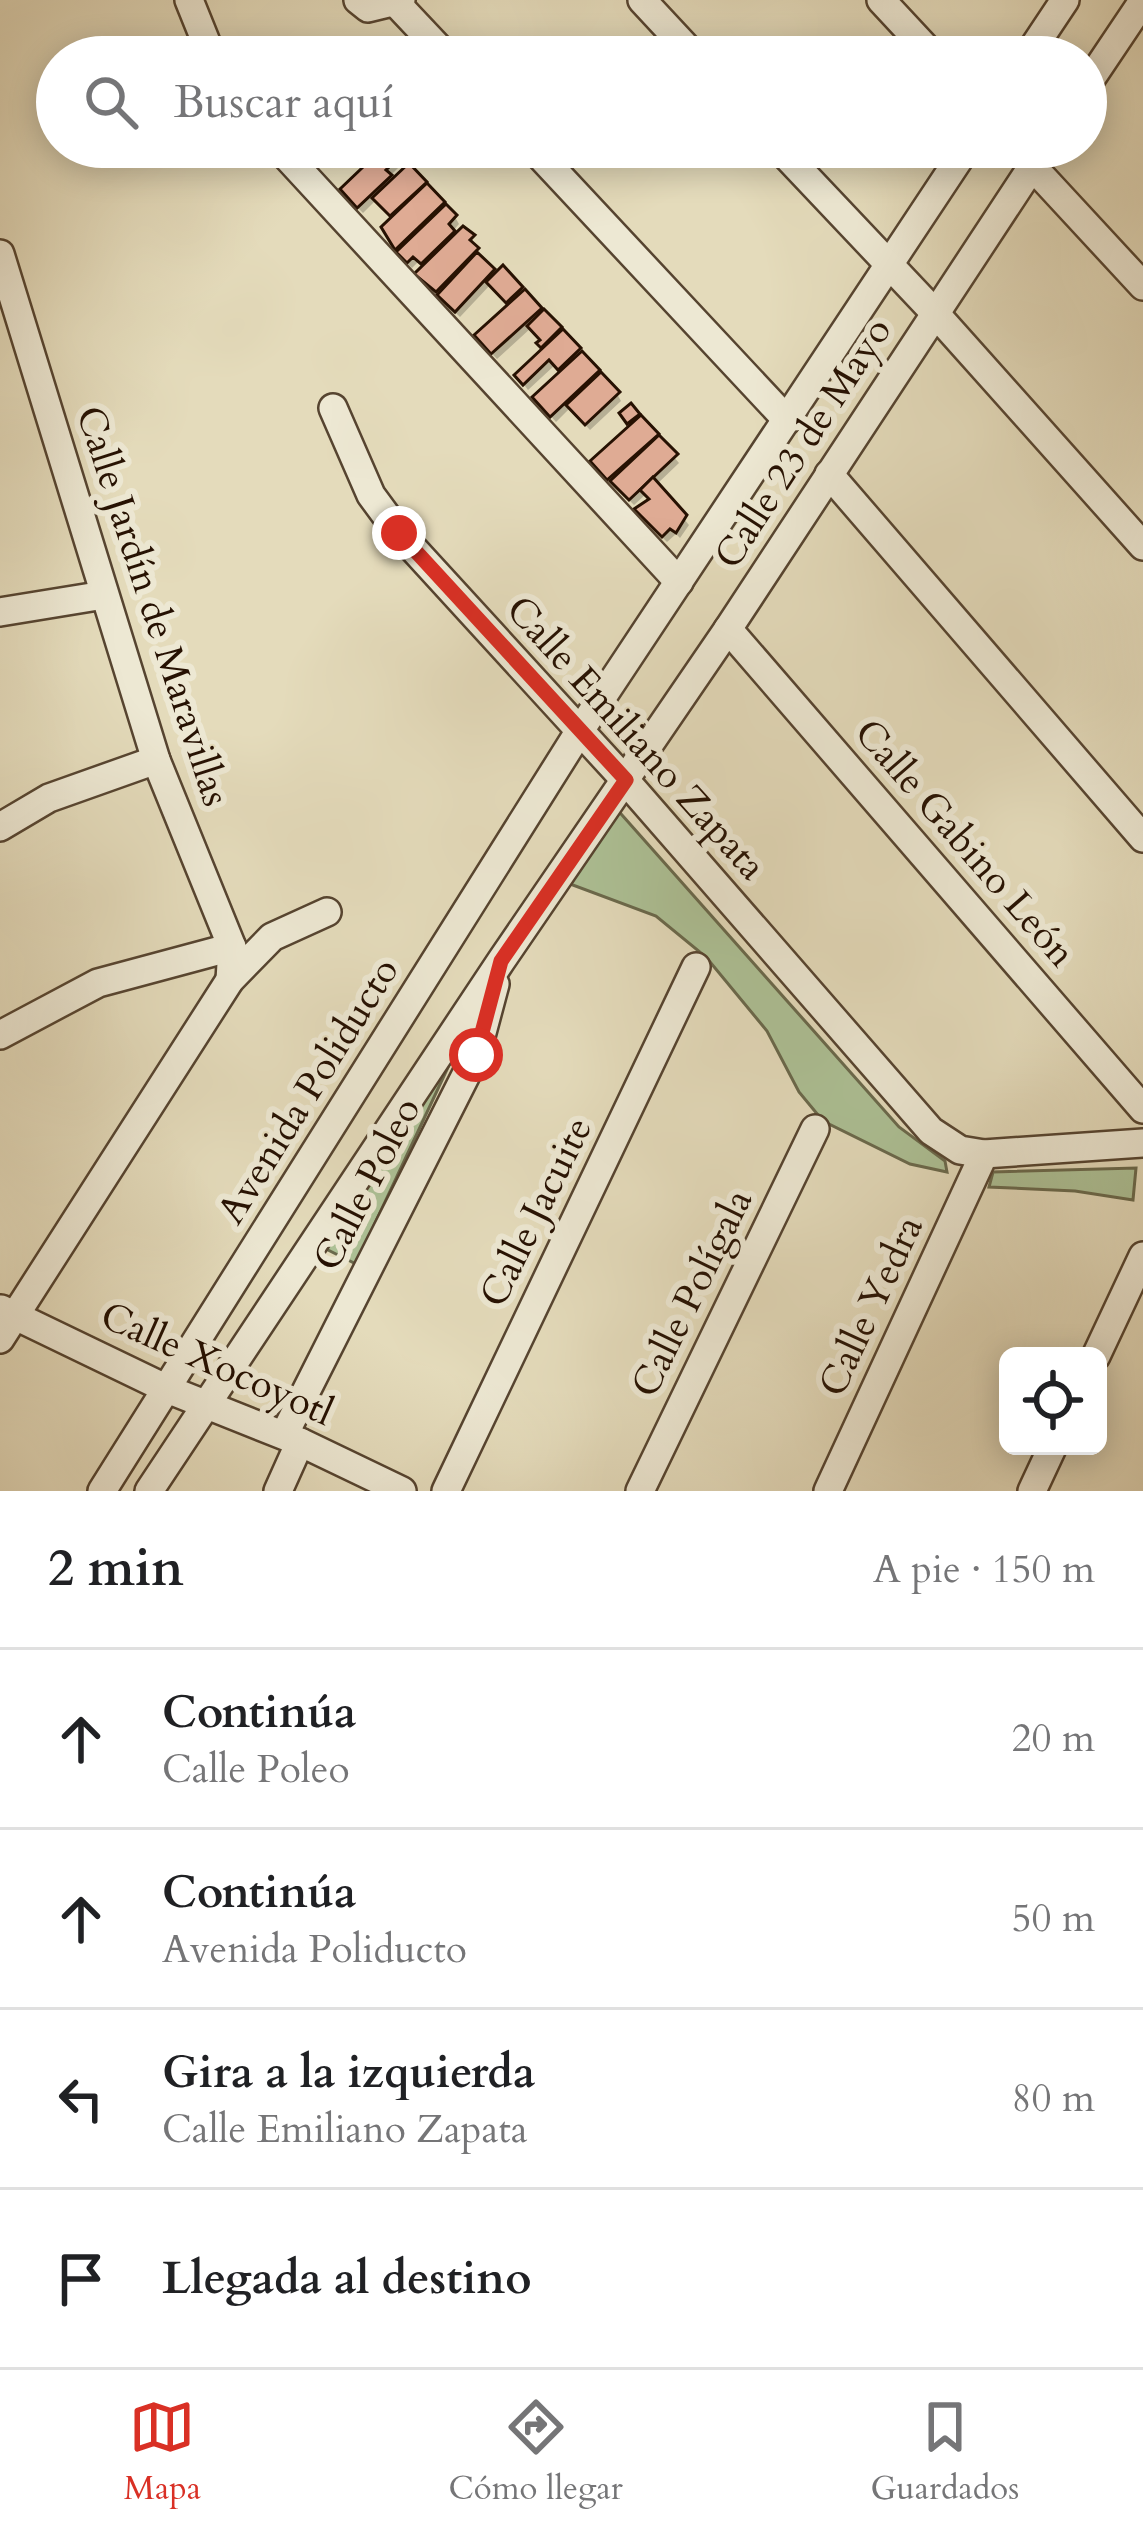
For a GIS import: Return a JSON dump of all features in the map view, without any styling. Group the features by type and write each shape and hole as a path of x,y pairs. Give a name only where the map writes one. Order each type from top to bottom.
{"street":[{"path":"189,0 204,36"},
{"path":"642,0 675,36"},
{"path":"880,0 914,36"},
{"path":"1041,36 1065,0"},
{"path":"363,4 399,2 429,36"},
{"path":"1107,59 1139,19"},
{"path":"297,168 679,583"},
{"path":"552,168 788,420"},
{"path":"797,168 1143,546"},
{"name":"Calle 23 de Mayo","path":"579,732 954,168"},
{"name":"Calle 23 de Mayo","path":"626,780 1030,168"},
{"path":"1048,168 1143,286"},
{"name":"Calle Jardín de Maravillas","path":"0,254 156,760 232,947 230,980"},
{"name":"Calle Emiliano Zapata","path":"333,408 371,495 399,533 626,780 931,1131 972,1152"},
{"path":"829,474 1143,838"},
{"path":"0,612 104,595"},
{"name":"Calle Gabino León","path":"728,628 1143,1109"},
{"name":"Avenida Poliducto","path":"102,1491 579,732"},
{"path":"0,827 50,798 156,760"},
{"path":"149,1491 626,780"},
{"path":"5,1321 230,980 272,937 327,912"},
{"path":"0,1035 98,982 232,947"},
{"name":"Calle Poleo","path":"278,1491 292,1438 476,1055 501,961"},
{"name":"Calle Jacuite","path":"446,1491 696,967"},
{"name":"Calle Polígala","path":"640,1491 815,1129"},
{"path":"972,1152 1143,1144"},
{"name":"Calle Yedra","path":"828,1491 972,1152"},
{"path":"1100,1347 1143,1256"},
{"name":"Calle Xocoyotl","path":"5,1321 292,1438 402,1491"},
{"path":"1032,1491 1049,1455"}],"green space":[{"path":"614,806 899,1127 945,1161 947,1172 910,1164 823,1121 799,1092 767,1031 706,957 656,916 562,881"},
{"path":"472,1016 356,1264 320,1246"},
{"path":"1136,1168 1133,1200 1075,1191 989,1187 993,1172"}],"building":[{"path":"362,168 388,168 392,175 357,208 340,189"},
{"path":"404,168 414,168 427,182 390,216 372,198"},
{"path":"427,183 445,202 395,250 381,227"},
{"path":"446,204 457,215 449,224 455,231 421,264 413,257 407,263 396,252"},
{"path":"463,226 475,235 470,240 479,248 436,292 414,274"},
{"path":"477,252 495,269 455,312 437,295"},
{"path":"503,265 523,287 506,303 486,282"},
{"path":"525,289 542,308 491,354 474,335"},
{"path":"544,309 562,327 541,348 527,326"},
{"path":"563,329 581,348 558,370 549,360 523,385 514,375"},
{"path":"582,351 600,370 550,417 532,397"},
{"path":"601,372 620,392 585,425 566,405"},
{"path":"631,403 640,414 627,424 619,413"},
{"path":"641,415 659,434 607,480 590,461"},
{"path":"659,435 678,454 629,500 610,481"},
{"path":"653,477 687,515 676,533 670,529 662,537 634,509 649,499 640,490"}],"route":[{"path":"399,533 626,780 501,961 476,1055"}]}
